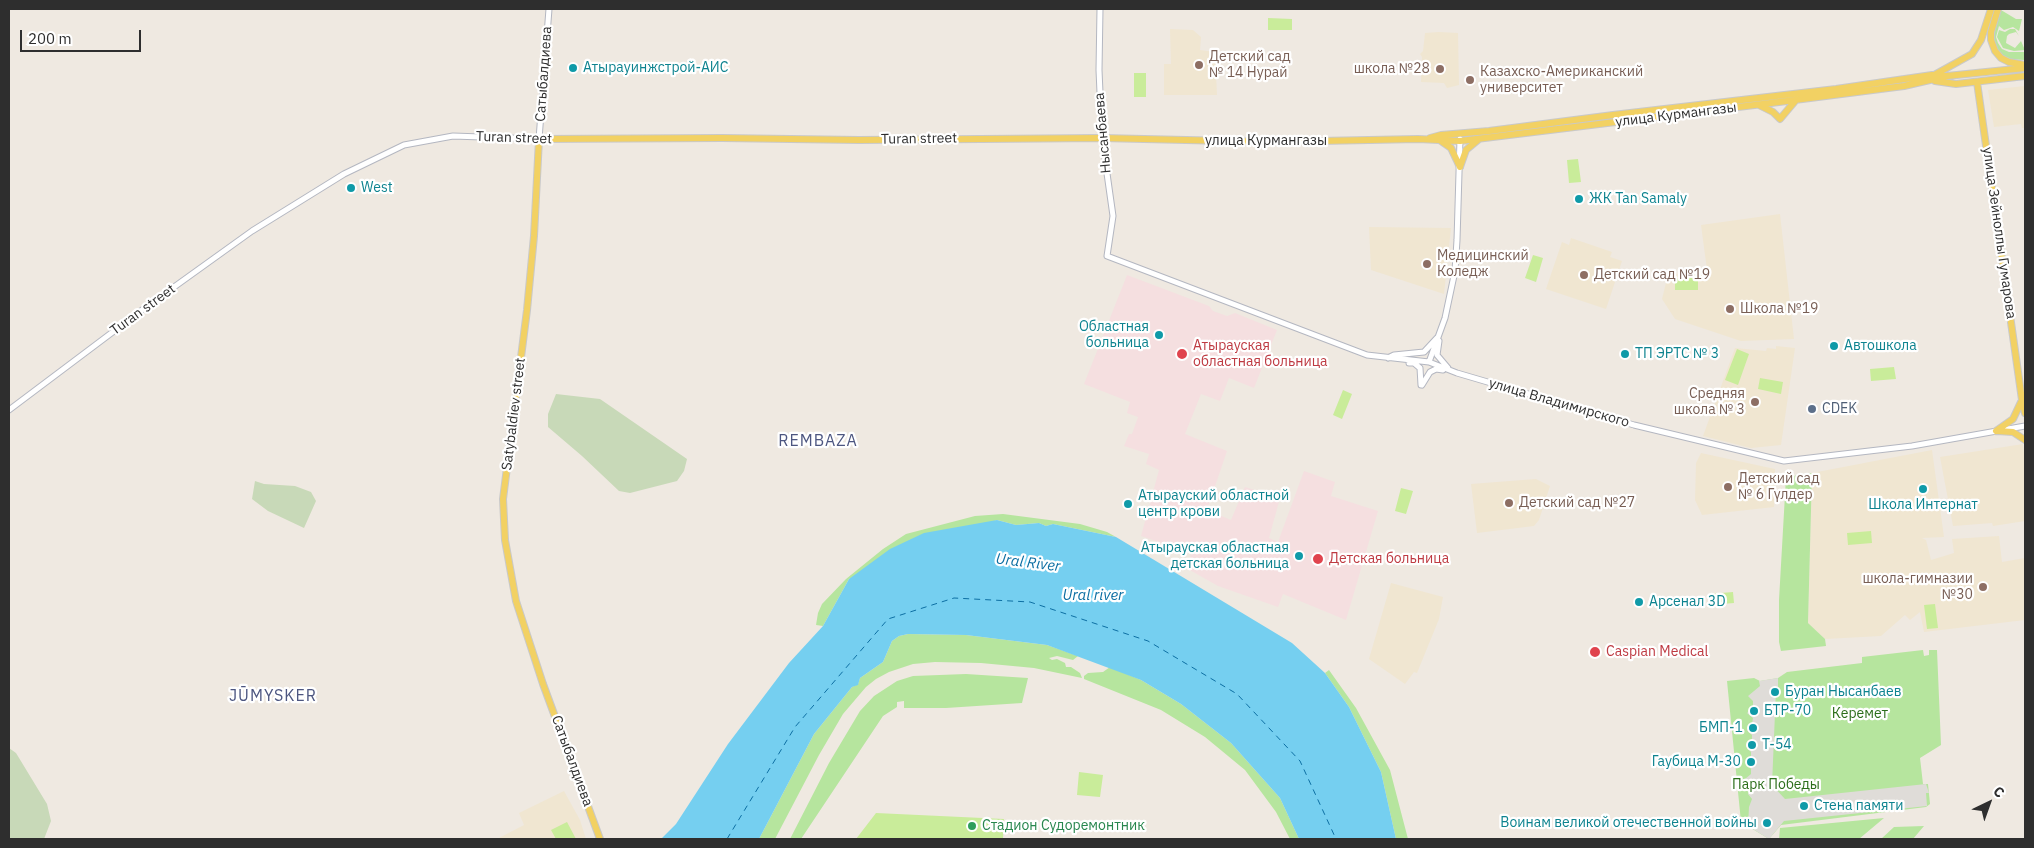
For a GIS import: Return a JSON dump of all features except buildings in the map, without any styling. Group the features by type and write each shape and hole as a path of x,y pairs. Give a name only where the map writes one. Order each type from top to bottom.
{"main road":[{"path":"1932,78 1972,54 1981,40 1991,9"},
{"path":"1998,9 1991,32 1994,51 2001,58 2009,62 2025,66"},
{"name":"улица Курмангазы","path":"1430,138 1440,141 1820,94 2025,66"},
{"path":"1932,78 1956,84 2025,76"},
{"name":"улица Зейноллы Гумарова","path":"1977,82 2025,413"},
{"name":"улица Курмангазы","path":"1102,138 1270,142 1430,138 1441,135 1460,138 1480,138 1797,100 1820,94"},
{"path":"1759,104 1773,112 1780,119 1797,100"},
{"name":"Turan street","path":"538,139 859,140 1102,138"},
{"path":"1460,167 1466,150 1480,138"},
{"name":"Satybaldiev street","path":"538,139 527,310 503,499 505,540 514,592 543,684"},
{"path":"1440,141 1451,148 1460,167"},
{"path":"1996,431 2013,420 2024,403"},
{"path":"1996,431 2013,432 2025,440"},
{"name":"Сатыбалдиева","path":"543,684 600,839"}],"street":[{"name":"Сатыбалдиева","path":"538,139 549,9"},
{"name":"Нысанбаева","path":"1100,9 1099,70 1102,138 1113,216 1107,256"},
{"name":"Turan street","path":"9,410 142,310 252,231 344,174 404,145 453,136 538,139"},
{"path":"1429,362 1440,335 1450,301 1455,271 1460,138"},
{"name":"улица Владимирского","path":"1107,256 1367,355 1429,362 1634,425 1784,461 1912,446 2025,426"},
{"path":"1387,358 1394,355 1424,352 1440,335"},
{"path":"1440,335 1438,355 1451,370"},
{"path":"1387,358 1393,361 1414,363 1420,368 1421,385 1430,372 1436,369 1451,370"}],"shaded area":[{"path":"1170,29 1193,30 1201,37 1200,50 1215,52 1217,95 1164,95 1164,64 1171,64"},
{"name":"школа №28","path":"1425,33 1458,33 1459,85 1447,88 1444,83 1421,82 1422,57 1420,54 1423,51"},
{"path":"2025,86 2025,128 2022,128 2021,124 1994,127 1988,90"},
{"name":"Школа №19","path":"1780,214 1794,339 1741,341 1675,319 1662,299 1668,275 1707,270 1701,225"},
{"path":"1369,227 1451,228 1444,294 1371,270"},
{"name":"Детский сад №19","path":"1571,238 1612,252 1610,257 1622,261 1606,309 1546,289 1562,242 1569,245"},
{"path":"1127,275 1209,306 1213,311 1227,316 1235,313 1277,330 1254,388 1229,378 1220,401 1201,394 1185,434 1227,451 1207,510 1231,520 1245,487 1280,498 1269,538 1278,542 1304,471 1335,482 1331,496 1378,511 1346,620 1283,594 1278,607 1218,586 1188,569 1191,553 1141,536 1159,470 1146,464 1149,454 1124,446 1129,434 1132,434 1138,417 1127,413 1130,402 1084,384"},
{"path":"1776,346 1795,348 1781,445 1751,448 1703,436 1735,348 1766,351 1767,348 1776,349"},
{"path":"2023,444 2025,461 2025,521 1993,526 1992,523 1953,526 1940,457"},
{"path":"1932,450 1944,537 1922,538 1926,540 1931,560 1954,553 1952,539 1999,536 2002,562 2025,558 2025,620 1924,632 1920,612 1910,620 1905,615 1881,636 1825,639 1808,623 1812,473"},
{"path":"1701,453 1775,469 1774,507 1702,515 1695,500 1696,463"},
{"name":"Детский сад №27","path":"1536,479 1550,486 1539,520 1534,526 1477,533 1471,484"},
{"path":"1391,583 1443,597 1439,619 1417,673 1414,672 1405,684 1369,659"},
{"path":"1778,678 1772,785 1785,799 1926,784 1929,793 1926,793 1927,806 1784,821 1769,839 1748,826 1749,807 1752,799 1748,794 1750,785 1745,779 1751,774 1751,769 1746,762 1751,757 1751,752 1746,746 1752,741 1752,735 1747,730 1752,724 1753,718 1747,713 1753,708 1753,701 1748,696 1760,686 1759,681"},
{"path":"564,791 580,820 586,839 497,839 524,825 519,813"}],"green space":[{"path":"2001,10 2016,19 2022,19 2019,31 2013,27 2004,30 1999,26 1996,37 1998,43 2002,49 2009,52 2025,52 2025,60 2006,59 1997,51 1993,34"},
{"path":"1268,18 1292,19 1292,30 1268,30"},
{"path":"2015,29 2019,36 2016,32 2009,34 2006,43 2015,48 2021,41 2025,50 2014,51 2003,48 1997,37 1999,30 2005,32"},
{"path":"1134,73 1146,73 1146,97 1134,97"},
{"path":"1578,159 1581,182 1569,183 1567,160"},
{"path":"1533,255 1543,258 1536,282 1525,278"},
{"path":"1675,278 1698,278 1698,290 1675,290"},
{"path":"1737,349 1749,354 1738,385 1725,380"},
{"path":"1894,367 1896,379 1871,381 1870,369"},
{"path":"1760,378 1783,382 1781,394 1758,389"},
{"path":"1343,390 1352,394 1342,419 1333,415"},
{"path":"556,394 600,399 687,459 684,471 677,481 630,493 619,491 548,427 548,414"},
{"path":"1812,473 1808,623 1825,639 1826,646 1781,651 1779,642 1779,600 1786,477"},
{"path":"255,481 264,484 295,486 311,492 316,501 304,528 268,511 252,499"},
{"path":"1401,488 1413,491 1406,514 1395,511"},
{"path":"1003,514 1080,524 1107,532 1116,537 1053,524 1046,526 1039,523 1016,525 997,520 849,579 823,626 816,625 822,604 846,579 883,549 906,534 975,516"},
{"path":"1871,531 1872,543 1848,545 1847,533"},
{"path":"1733,592 1734,603 1710,605 1709,594"},
{"path":"1935,604 1938,628 1927,629 1924,605"},
{"path":"908,634 966,635 1047,645 1078,656 1073,660 1057,656 1049,658 1065,663 1066,667 1071,667 1080,673 1082,678 1034,668 981,663 935,662 913,664 889,672 866,687 843,714 775,839 759,839 814,734 852,687 858,684 860,678 883,662 892,641 899,636"},
{"path":"1923,650 1924,656 1929,655 1929,650 1937,650 1941,745 1920,758 1923,784 1928,784 1930,804 1926,807 1781,825 1769,839 1741,822 1727,681 1754,678 1760,681 1778,678 1787,672 1862,663 1862,657"},
{"path":"1110,667 1141,680 1181,704 1231,743 1280,798 1299,839 1290,839 1276,812 1245,770 1205,737 1161,710 1084,679 1084,676 1088,673 1103,672"},
{"path":"1329,670 1356,708 1390,770 1408,839 1396,839 1381,772 1349,707 1325,673"},
{"path":"966,674 1028,678 1022,703 946,708 904,708 904,701 897,702 897,707 883,716 801,839 790,839 829,763 860,711 874,696 897,681 913,676"},
{"path":"9,748 16,753 47,804 51,821 44,839 9,839"},
{"path":"1079,772 1103,775 1100,797 1077,795"},
{"path":"876,813 1004,819 1003,839 856,839"},
{"path":"1884,818 1859,839 1779,839 1780,828"},
{"path":"567,822 576,839 556,839 551,830"},
{"path":"1924,826 1913,839 1881,839 1894,827"}],"water":[{"name":"Ural river","path":"997,520 1016,525 1039,523 1046,526 1053,524 1116,537 1292,643 1325,673 1349,707 1381,772 1396,839 1299,839 1280,798 1231,743 1181,704 1141,680 1047,645 966,635 908,634 899,636 892,641 883,662 860,678 858,685 852,687 814,734 759,839 661,839 676,824 728,744 789,663 823,626 849,579 890,549 924,533"}],"ferry route":[{"path":"727,839 795,727 888,619 954,598 1030,602 1148,641 1237,694 1300,761 1336,839"}],"place":[{"name":"Детский сад № 14 Нурай","path":"1199,65"},
{"name":"Атырауинжстрой-АИС","path":"573,68"},
{"name":"школа №28","path":"1440,69"},
{"name":"Казахско-Американский университет","path":"1470,80"},
{"name":"West","path":"351,188"},
{"name":"ЖК Tan Samaly","path":"1579,199"},
{"name":"Медицинский Коледж","path":"1427,264"},
{"name":"Детский сад №19","path":"1584,275"},
{"name":"Школа №19","path":"1730,309"},
{"name":"Областная больница","path":"1159,335"},
{"name":"Автошкола","path":"1834,346"},
{"name":"Атырауская областная больница","path":"1182,354"},
{"name":"ТП ЭРТС № 3","path":"1625,354"},
{"name":"Средняя школа № 3","path":"1755,402"},
{"name":"CDEK","path":"1812,409"},
{"name":"Детский сад № 6 Гүлдер","path":"1728,487"},
{"name":"Школа Интернат","path":"1923,489"},
{"name":"Детский сад №27","path":"1509,503"},
{"name":"Атырауский областной центр крови","path":"1128,504"},
{"name":"Атырауская областная детская больница","path":"1299,556"},
{"name":"Детская больница","path":"1318,559"},
{"name":"школа-гимназии №30","path":"1983,587"},
{"name":"Арсенал 3D","path":"1639,602"},
{"name":"Caspian Medical","path":"1595,652"},
{"name":"Буран Нысанбаев","path":"1775,692"},
{"name":"БТР-70","path":"1754,711"},
{"name":"БМП-1","path":"1753,728"},
{"name":"Т-54","path":"1752,745"},
{"name":"Гаубица М-30","path":"1751,762"},
{"name":"Стена памяти","path":"1804,806"},
{"name":"Воинам великой отечественной войны","path":"1767,823"},
{"name":"Стадион Судоремонтник","path":"972,826"}],"district":[{"name":"REMBAZA","path":"818,441"},
{"name":"JŪMYSKER","path":"273,696"}],"water label":[{"name":"Ural River","path":"1028,563"}],"park label":[{"name":"Керемет","path":"1860,714"},
{"name":"Парк Победы","path":"1776,785"}]}
